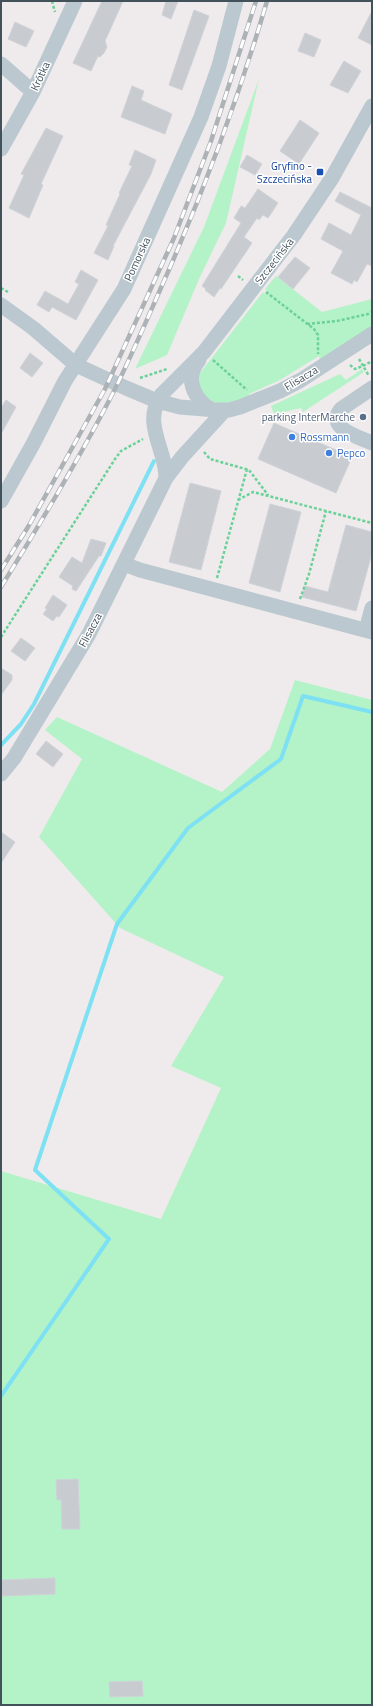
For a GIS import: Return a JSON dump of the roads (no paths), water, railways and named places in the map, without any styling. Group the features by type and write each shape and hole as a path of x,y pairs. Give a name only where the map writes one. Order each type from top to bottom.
{"street":[{"name":"Krótka","path":"1,149 33,92 75,1"},
{"name":"Pomorska","path":"1,501 30,450 60,391 124,289 201,117 219,66 236,1"},
{"path":"1,64 33,92"},
{"name":"Szczecińska","path":"157,401 161,395 207,355 316,204 337,170 372,106"},
{"name":"Flisacza","path":"1,305 33,328 76,365 157,401 180,406 219,410 259,401 280,391 301,380 372,334"},
{"path":"207,355 193,370 192,382 198,398 206,407 219,410"},
{"path":"372,388 337,414 339,426 343,430 372,442"},
{"path":"157,401 154,415 155,437 166,465 166,478"},
{"name":"Flisacza","path":"1,774 14,758 89,634 166,478 219,410"},
{"path":"124,564 140,570 369,631 372,608"}],"waterway":[{"path":"1,745 21,724 34,704 154,461"},
{"path":"1,1396 109,1239 35,1170 117,924 188,828 281,759 303,696 372,712"}],"railway":[{"path":"1,570 28,527 105,389 174,238 211,141 256,1"},
{"path":"1,587 87,442 113,393 131,354 205,183 244,75 267,1"}],"place":[{"name":"Gryfino - Szczecińska","path":"320,172"},
{"name":"parking InterMarche","path":"363,417"},
{"name":"Rossmann","path":"292,437"},
{"name":"Pepco","path":"329,453"}]}
